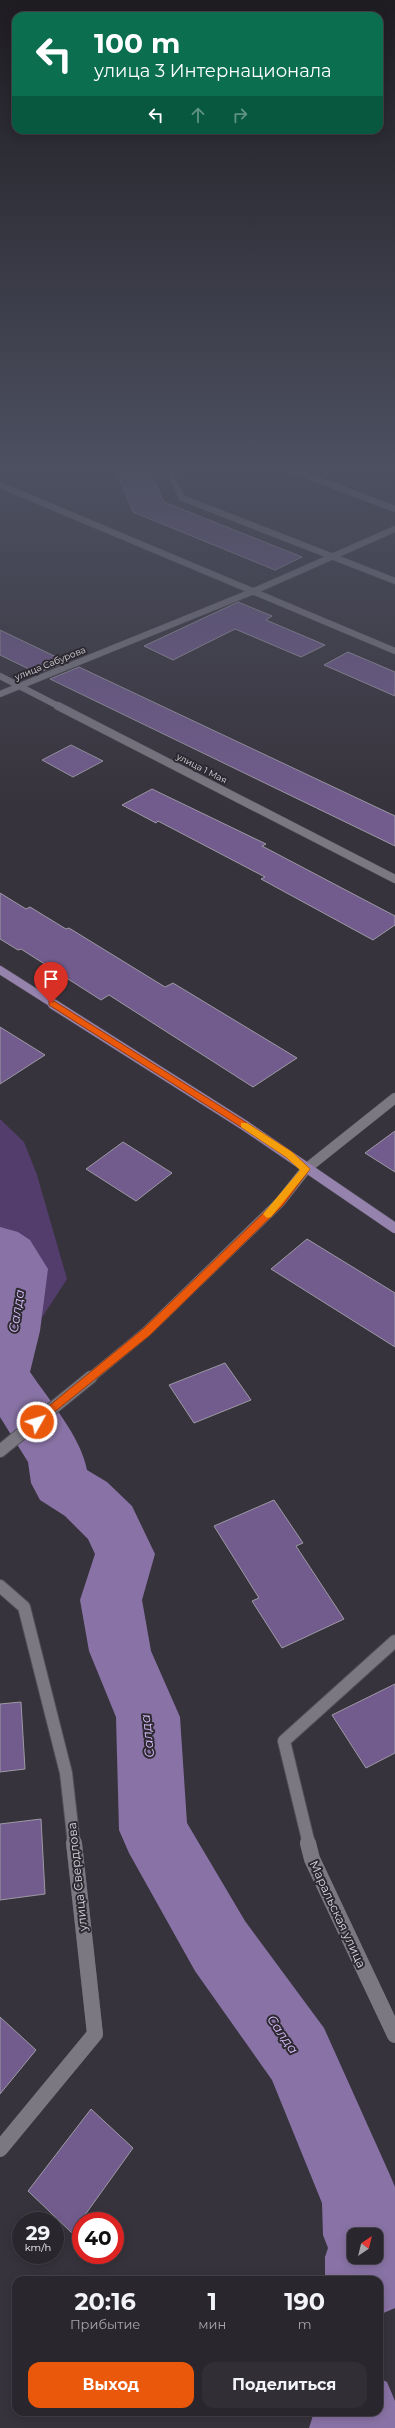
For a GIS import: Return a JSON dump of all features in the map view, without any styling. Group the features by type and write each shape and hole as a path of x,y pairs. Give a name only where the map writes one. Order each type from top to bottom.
{"main road":[{"path":"0,970 244,1125 289,1155 306,1169 395,1228"}],"street":[{"path":"235,582 395,651"},
{"name":"улица Сабурова","path":"0,694 273,582"},
{"name":"улица 1 Мая","path":"0,676 395,879"},
{"path":"0,1451 146,1332 280,1202 306,1169 395,1098"},
{"name":"улица Свердлова","path":"0,1586 24,1607 66,1773 95,2034 0,2149"},
{"name":"Маральская улица","path":"394,2029 312,1859 284,1741 395,1641"}],"shaded area":[{"path":"0,1119 24,1142 37,1175 67,1279 43,1316 13,1331 0,1334"}],"building":[{"path":"238,602 272,616 266,620 325,645 301,657 235,629 173,660 144,646"},
{"path":"0,630 67,662 37,673 0,655"},
{"path":"348,652 395,672 395,696 324,665"},
{"path":"79,667 395,816 395,846 50,679"},
{"path":"71,745 103,761 73,777 42,760"},
{"path":"152,789 266,844 262,846 395,916 395,925 373,940 261,879 265,877 158,821 156,823 122,805"},
{"path":"0,893 26,909 30,907 66,929 69,928 165,987 173,983 297,1058 253,1087 109,995 101,1000 21,949 18,950 0,939"},
{"path":"0,1027 45,1055 0,1084"},
{"path":"395,1131 395,1172 365,1153"},
{"path":"123,1142 172,1173 136,1201 86,1169"},
{"path":"307,1239 395,1293 395,1347 271,1269"},
{"path":"225,1363 251,1400 194,1423 169,1385"},
{"path":"274,1500 303,1543 296,1546 344,1619 282,1648 252,1601 259,1598 214,1526"},
{"path":"395,1684 395,1753 366,1768 332,1715"},
{"path":"21,1702 25,1769 0,1772 0,1704"},
{"path":"41,1819 45,1894 0,1900 0,1824"},
{"path":"0,2017 36,2050 0,2094"},
{"path":"91,2109 133,2148 87,2212 72,2212 72,2233 64,2225 64,2212 50,2212 28,2191"}],"waterway":[{"name":"Салда","path":"0,1245 12,1253 22,1269 13,1331 2,1374 56,1458 60,1483 86,1499 111,1523 125,1554 111,1600 120,1651 148,1717 153,1830 220,1946 298,2054 362,2203 363,2228"},
{"name":"Салда","path":"365,2264 366,2276"},
{"name":"Салда","path":"352,2428 356,2416"}],"slow traffic":[{"path":"244,1125 289,1155 306,1169 280,1202 267,1214"}],"route":[{"path":"37,1422 146,1332 280,1202 306,1169 289,1155 244,1125 51,1003"}]}
